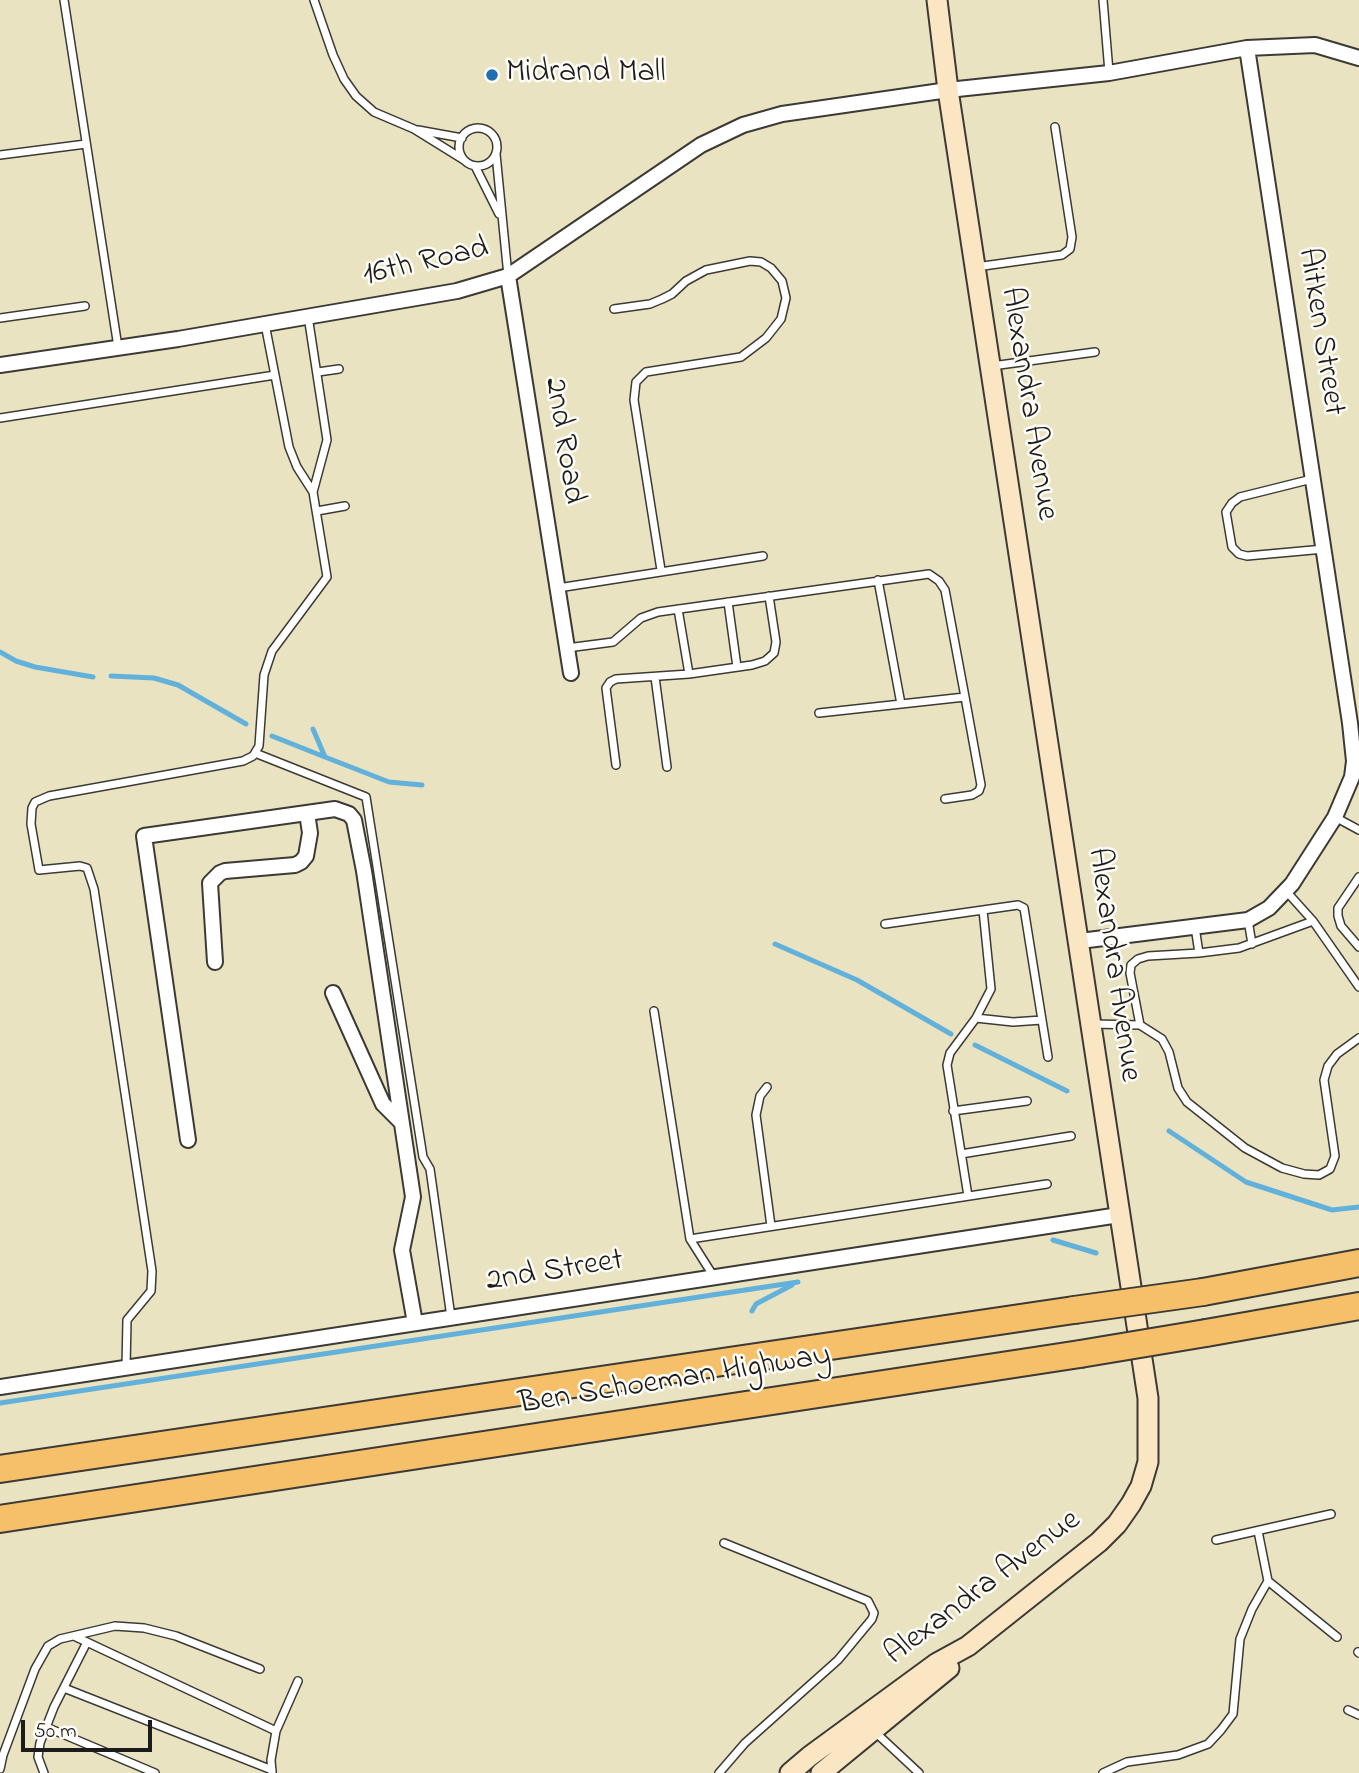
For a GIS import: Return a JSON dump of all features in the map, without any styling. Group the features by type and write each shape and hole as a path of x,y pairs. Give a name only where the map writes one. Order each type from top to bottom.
{"highway":[{"name":"Ben Schoeman Highway","path":"0,1469 1203,1292 1359,1263"},
{"name":"Ben Schoeman Highway","path":"0,1519 1080,1354 1359,1306"}],"main road":[{"name":"Alexandra Avenue","path":"790,1773 915,1679 968,1646 1099,1542 1117,1524 1142,1486 1148,1462 1148,1398 948,90 937,0"},
{"path":"821,1773 945,1673 968,1646"}],"street":[{"name":"16th Road","path":"0,365 457,291 508,276 701,145 743,125 782,114 948,90 1109,73 1247,48 1315,45 1359,58"},
{"name":"Aitken Street","path":"1080,941 1248,920 1269,908 1286,890 1335,817 1352,777 1354,761 1350,723 1247,48"},
{"name":"2nd Road","path":"508,276 571,673"},
{"path":"188,1140 144,835 335,809 349,814 354,820 364,871 413,1197 402,1250 415,1323"},
{"path":"215,962 210,883 219,873 225,871 295,865 302,862 306,856 310,833 307,813"},
{"path":"333,993 383,1104 401,1122"},
{"name":"2nd Street","path":"0,1387 1119,1215"}],"lane":[{"path":"64,0 118,347"},
{"path":"314,0 344,79 356,96 374,111 414,129 464,160 475,166 487,164 496,155 496,142 489,132 477,128 466,133 460,149 464,160"},
{"path":"1103,0 1109,73"},
{"path":"975,267 1062,255 1070,248 1072,237 1055,127"},
{"path":"414,129 462,138"},
{"path":"0,155 86,144"},
{"name":"2nd Road","path":"496,155 508,276"},
{"name":"2nd Road","path":"475,166 501,218"},
{"path":"614,309 650,304 672,294 686,281 706,270 750,261 761,262 771,268 782,281 786,298 781,319 766,338 741,357 646,372 636,382 634,400 661,570"},
{"path":"0,318 85,306"},
{"path":"308,316 327,440 313,492"},
{"path":"126,1367 127,1320 151,1291 152,1271 94,889 87,869 80,866 39,870 32,808 35,802 49,796 236,763 253,756 259,747 264,676 272,651 327,578 313,492 297,467 289,447 265,324"},
{"path":"991,366 1095,352"},
{"path":"318,372 339,369"},
{"path":"0,418 275,375"},
{"path":"1313,479 1240,497 1226,512 1232,547 1239,554 1247,556 1324,549"},
{"path":"317,511 345,506"},
{"path":"558,589 661,570 763,556"},
{"path":"567,648 612,642 641,618 658,612 929,574 939,581 945,590 981,785 979,791 972,795 944,799"},
{"path":"878,580 901,704"},
{"path":"616,765 606,688 616,679 690,674 760,663 774,653 776,642 769,596"},
{"path":"728,602 737,667"},
{"path":"678,609 690,674"},
{"path":"655,677 667,767"},
{"path":"819,713 965,697"},
{"path":"254,753 366,797 423,1157 430,1168 451,1317"},
{"path":"1335,817 1359,830"},
{"path":"1359,877 1338,908 1341,926 1359,947"},
{"path":"1286,890 1313,921 1359,987"},
{"path":"886,924 1018,905 1024,908 1048,1057"},
{"path":"968,1196 947,1065 950,1053 976,1018 991,989 983,910"},
{"path":"1248,920 1252,944"},
{"path":"1140,1025 1130,973 1131,965 1138,959 1252,944 1313,921"},
{"path":"1195,926 1199,953"},
{"path":"654,1011 690,1239 714,1277"},
{"path":"976,1018 1013,1022 1042,1020"},
{"path":"1091,1024 1140,1025 1162,1039 1169,1052 1178,1088 1187,1102 1245,1148 1282,1168 1319,1175 1330,1169 1335,1156 1324,1080 1328,1066 1337,1054 1359,1038"},
{"path":"767,1087 760,1096 756,1115 771,1226"},
{"path":"953,1111 1027,1101"},
{"path":"961,1154 1071,1136"},
{"path":"690,1239 1046,1184"},
{"path":"1216,1540 1331,1514"},
{"path":"1258,1531 1268,1581 1337,1636"},
{"path":"719,1773 745,1743 838,1660 874,1613 868,1601 724,1543"},
{"path":"1103,1773 1127,1762 1178,1755 1208,1744 1222,1730 1233,1714 1240,1639 1252,1608 1268,1581"},
{"path":"0,1769 18,1712 42,1654 54,1642 115,1626 144,1628 176,1636 260,1669"},
{"path":"73,1636 276,1731"},
{"path":"44,1773 38,1757 40,1743 87,1642"},
{"path":"64,1688 272,1772 271,1760 276,1731 298,1681"},
{"path":"1348,1710 1359,1715"},
{"path":"46,1727 155,1773"},
{"path":"873,1730 919,1773"}],"waterway":[{"path":"0,652 35,667 93,677"},
{"path":"111,676 154,678 178,685 246,724"},
{"path":"313,729 325,757 389,782 422,785"},
{"path":"272,736 325,757"},
{"path":"775,944 857,980 951,1034"},
{"path":"975,1045 1067,1091"},
{"path":"1169,1131 1246,1182 1332,1210 1359,1207"},
{"path":"1053,1240 1096,1253"},
{"path":"0,1403 798,1282"},
{"path":"752,1311 756,1304 792,1285"}],"place":[{"name":"Midrand Mall","path":"492,75"}]}
